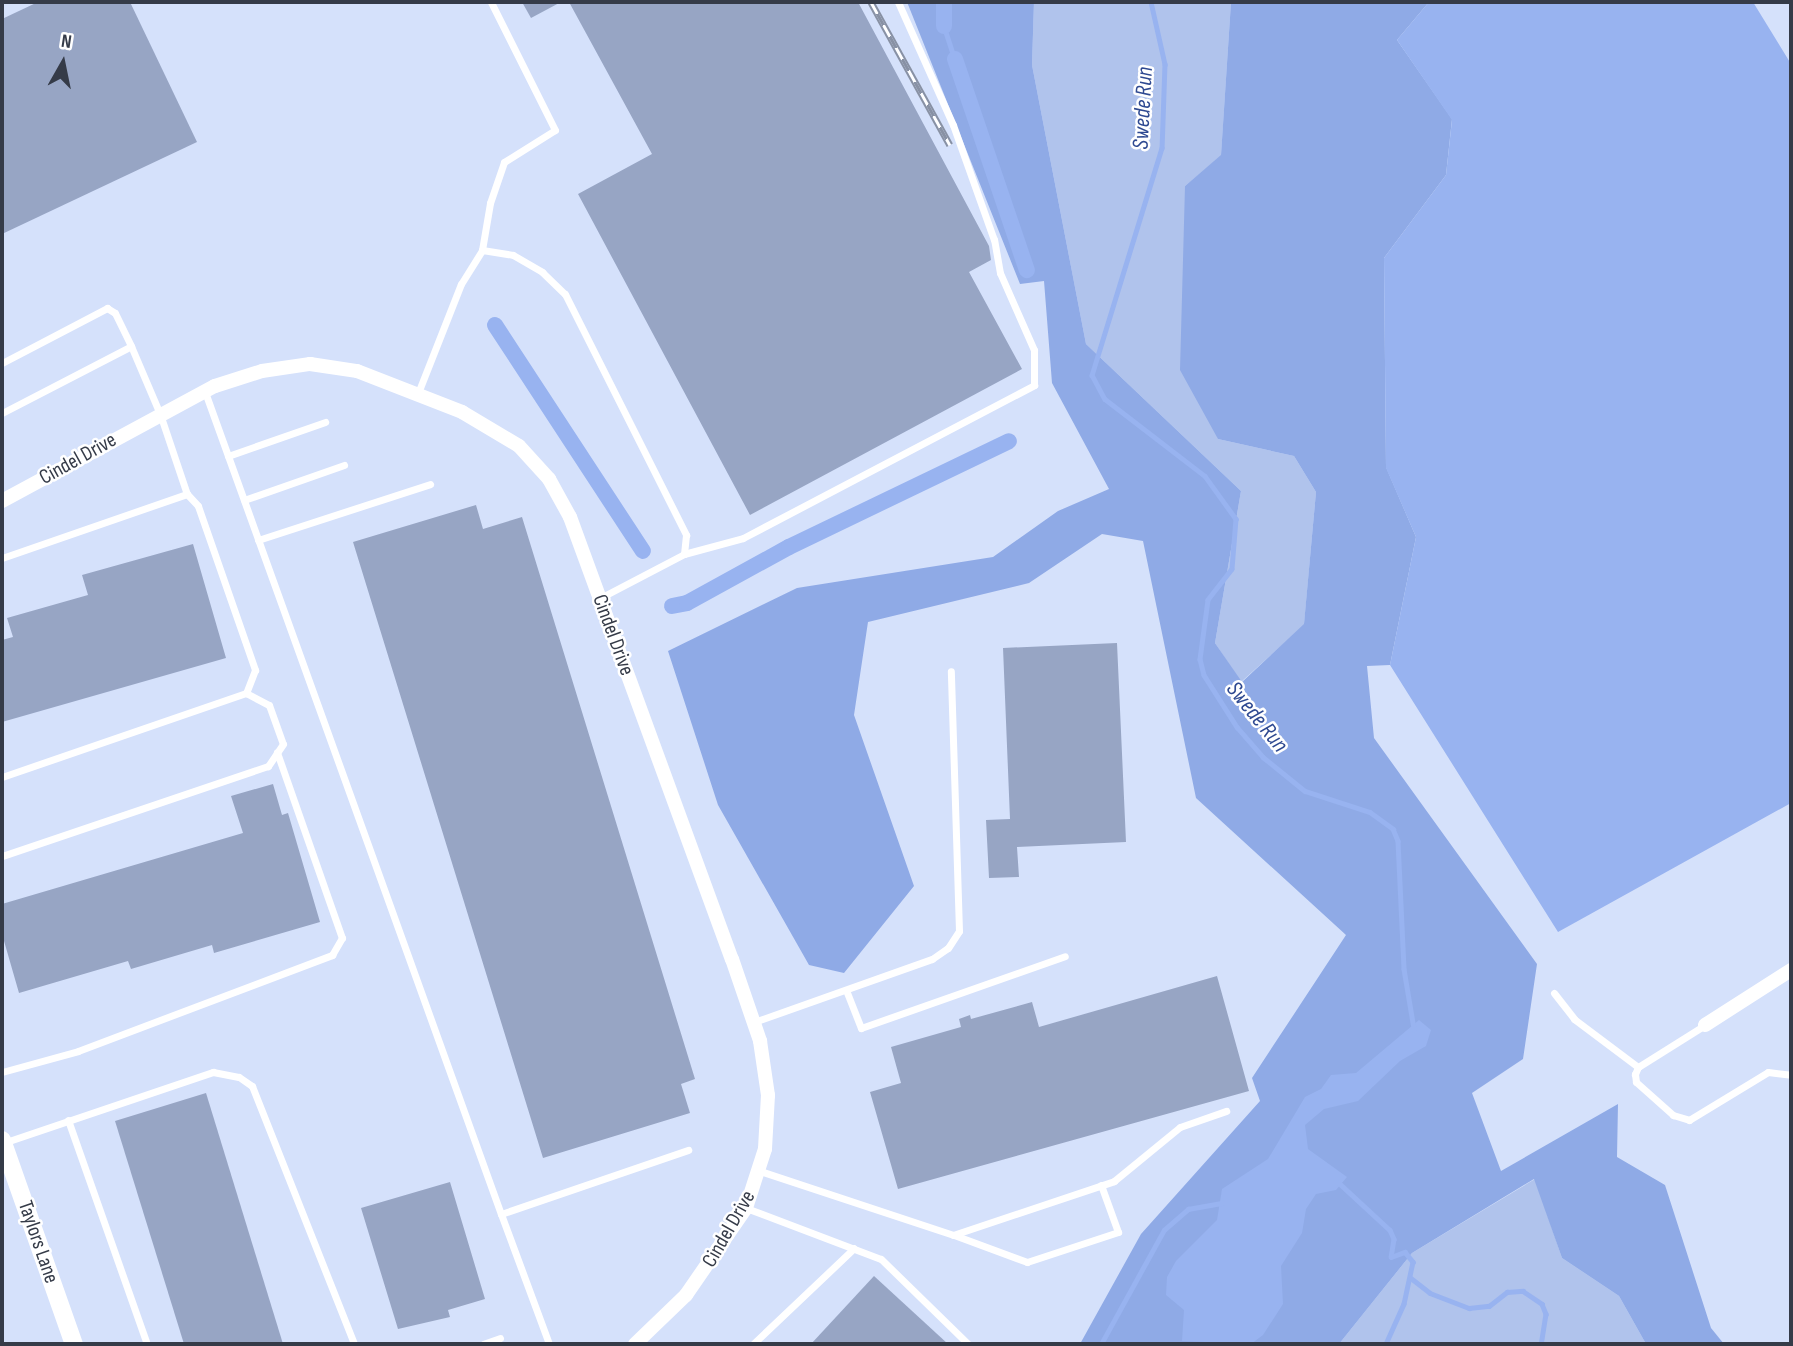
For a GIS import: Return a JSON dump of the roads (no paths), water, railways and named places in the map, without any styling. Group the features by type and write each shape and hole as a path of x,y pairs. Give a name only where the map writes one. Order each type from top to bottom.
{"street":[{"name":"Cindel Drive","path":"2,501 205,391 262,371 310,365 357,371 418,393 501,433 535,461 570,517 600,598 754,1022 768,1096 760,1171 746,1208 698,1280 635,1344"},
{"path":"1705,1025 1791,970"},
{"name":"Taylors Lane","path":"2,1142 74,1344"}],"lane":[{"path":"418,393 461,284 482,250 489,203 504,162 555,130 491,2"},
{"path":"600,598 684,554 743,538 1034,385 1034,350 1000,273 994,240 953,125 898,2"},
{"path":"482,250 513,255 542,272 565,294 686,535 684,554"},
{"path":"2,363 107,308 115,313 160,414 187,494 198,506 255,670 246,693"},
{"path":"2,413 131,346"},
{"path":"205,391 548,1344"},
{"path":"228,456 325,422"},
{"path":"244,500 344,465"},
{"path":"258,540 430,484"},
{"path":"2,558 187,494"},
{"path":"754,1022 932,959 948,948 959,931 951,671"},
{"path":"2,777 246,693 270,705 283,744 268,766 2,856"},
{"path":"2,1072 78,1051 332,955 342,938 277,752"},
{"path":"846,990 861,1028 1065,956"},
{"path":"1554,992 1574,1018 1638,1067"},
{"path":"1638,1067 1705,1025"},
{"path":"1638,1067 1636,1082 1673,1115 1689,1120 1757,1076 1768,1072 1791,1075"},
{"path":"2,1142 214,1072 239,1077 252,1086 354,1344"},
{"path":"953,1235 1114,1181 1180,1127 1226,1111"},
{"path":"68,1120 147,1344"},
{"path":"501,1214 688,1150"},
{"path":"760,1171 1027,1262 1118,1232 1101,1185"},
{"path":"746,1208 881,1258 968,1344"},
{"path":"753,1344 854,1248"},
{"path":"483,1344 500,1338"}],"waterway":[{"path":"944,2 944,26"},
{"name":"Swede Run","path":"1151,2 1165,64 1162,148 1092,375 1105,399 1205,476 1236,519 1232,569 1208,600 1200,659 1204,675 1237,727 1263,757 1305,791 1370,812 1393,829 1398,841 1404,969 1414,1029"},
{"path":"944,26 955,59"},
{"path":"955,59 1027,270"},
{"path":"495,325 643,551"},
{"path":"672,606 687,603 789,547 1009,441"},
{"name":"Swede Run","path":"1339,1183 1390,1230 1394,1239 1391,1257 1405,1252 1413,1262 1404,1304 1386,1344"},
{"path":"1101,1344 1164,1230 1188,1209 1222,1203"},
{"name":"Swede Run","path":"1411,1278 1430,1293 1469,1308 1489,1306 1507,1292 1523,1291 1542,1304 1546,1314 1541,1344"}],"railway":[{"path":"871,2 950,145"}]}
